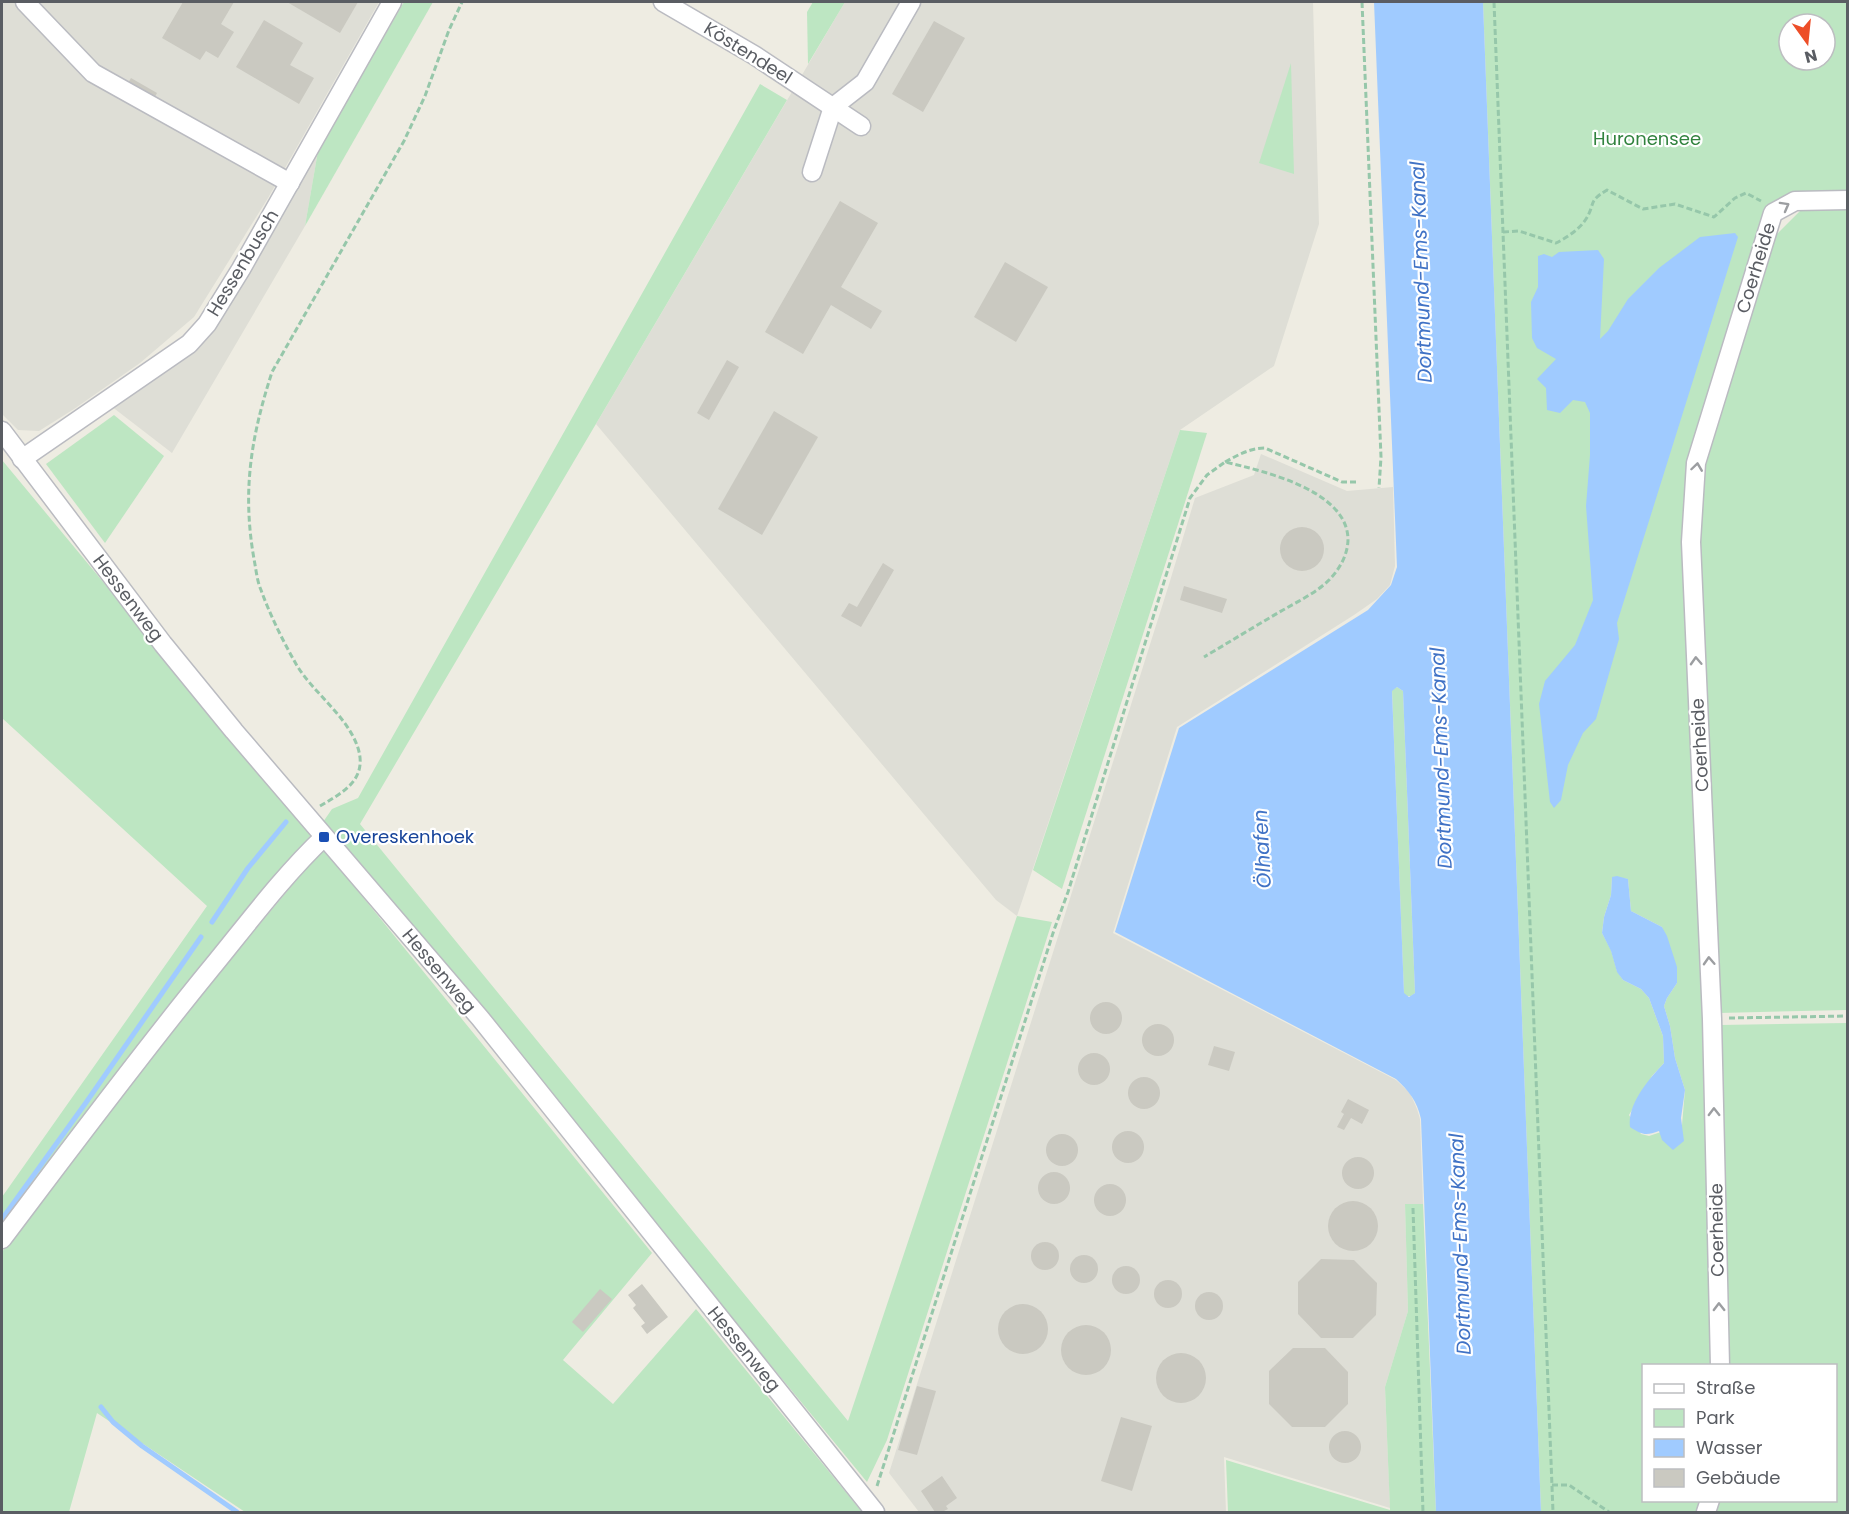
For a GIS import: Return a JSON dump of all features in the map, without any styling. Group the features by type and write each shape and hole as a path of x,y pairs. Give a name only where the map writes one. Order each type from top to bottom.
{"street":[{"path":"25,2 93,73 290,183"},
{"name":"Hessenbusch","path":"22,459 189,344 207,324 242,269 392,2"},
{"name":"Köstendeel","path":"663,2 754,55 861,126"},
{"path":"812,172 833,107 865,81 911,2"},
{"name":"Coerheide","path":"1720,1364 1712,1019 1691,542 1696,464 1773,213 1795,201 1848,200"},
{"name":"Hessenweg","path":"2,431 163,644 307,817 480,1018 870,1507"},
{"path":"2,1239 148,1046 273,892 302,858 324,837"}],"path":[{"path":"307,817 353,784 359,767 358,749 350,731 297,666 260,589 249,530 248,474 258,413 272,372 288,342 404,141 424,96 448,30 462,2"},
{"path":"1362,2 1382,457 1379,488"},
{"path":"1494,2 1553,1512"},
{"path":"1503,232 1519,231 1556,243 1567,238 1585,220 1594,198 1607,190 1643,209 1675,204 1714,217 1735,198 1746,193 1761,201 1773,213"},
{"path":"870,1507 1068,892 1190,498 1207,475 1225,462 1256,448 1265,448 1342,482 1359,482"},
{"path":"1204,657 1307,596 1329,580 1340,565 1348,547 1348,531 1345,521 1326,499 1256,470 1225,462"},
{"path":"1712,1019 1848,1016"},
{"path":"1413,1208 1422,1512"},
{"path":"1552,1485 1569,1485 1609,1512"}],"shaded area":[{"path":"2,2 379,2 268,198 194,317 140,363 39,431 18,430 2,414"},
{"path":"845,2 1313,2 1319,224 1274,366 1180,430 1017,916 996,900 596,424"},
{"path":"318,151 305,226 172,453 111,406 214,326"},
{"path":"1261,454 1347,491 1393,487 1395,566 1390,585 1377,599 1354,615 1177,727 1113,933 1396,1080 1410,1093 1420,1119 1423,1204 1405,1204 1408,1311 1385,1387 1390,1508 1224,1457 1226,1512 919,1512 889,1473 1195,498 1254,475"}],"green space":[{"path":"404,2 433,2 305,226 318,151"},
{"path":"813,2 845,2 808,64 807,12"},
{"name":"Huronensee","path":"1483,2 1847,2 1847,198 1781,199 1764,210 1713,378 1685,543 1695,869 1703,964 1717,1364 1642,1364 1642,1502 1705,1502 1702,1512 1541,1512","holes":["1612,877 1628,879 1631,911 1662,927 1677,983 1664,1006 1675,1058 1685,1090 1682,1125 1649,1136 1641,1134 1629,1115 1652,1076 1664,1063 1663,1036 1649,998 1641,989 1623,980 1617,971 1611,950 1602,933 1611,895"]},
{"path":"1291,63 1294,174 1259,163"},
{"path":"760,84 787,100 360,824 848,1421 1017,916 1052,922 887,1440 867,1482 323,822 332,809 358,798"},
{"path":"1847,208 1847,1010 1719,1013 1699,541 1702,463 1767,244 1802,209"},
{"path":"114,415 164,456 105,543 46,464"},
{"path":"1180,430 1207,433 1062,889 1033,870"},
{"path":"2,460 312,834 142,1043 2,1226 2,1197 207,906 2,718"},
{"path":"1397,687 1403,691 1415,993 1411,996 1404,994 1392,690"},
{"path":"323,848 652,1253 563,1360 613,1404 696,1309 862,1512 245,1512 97,1413 69,1512 2,1512 2,1252 155,1050"},
{"path":"1847,1023 1847,1512 1711,1512 1714,1502 1837,1502 1837,1364 1726,1364 1720,1025"},
{"path":"1405,1204 1423,1204 1436,1512 1228,1512 1226,1460 1390,1510 1385,1387 1408,1311"}],"water":[{"path":"1374,2 1483,2 1541,1512 1436,1512 1421,1119 1409,1092 1396,1079 1115,932 1179,728 1368,610 1391,585 1397,567","holes":["1397,687 1403,691 1415,993 1409,997 1404,993 1392,691"]},
{"path":"1735,233 1738,237 1617,623 1619,639 1596,719 1583,733 1568,765 1561,800 1554,808 1550,802 1539,704 1545,681 1575,645 1593,600 1586,506 1590,455 1590,413 1585,402 1573,400 1560,413 1547,410 1546,388 1537,379 1556,359 1537,348 1532,338 1531,302 1538,287 1538,256 1544,254 1552,257 1559,252 1598,250 1604,259 1600,339 1608,331 1628,299 1659,268 1700,237"},
{"path":"1612,877 1628,879 1631,911 1662,927 1677,967 1677,983 1664,1006 1675,1058 1685,1090 1681,1118 1684,1141 1673,1150 1662,1140 1659,1131 1644,1134 1630,1127 1635,1101 1664,1063 1663,1036 1649,998 1641,989 1623,980 1617,972 1611,951 1602,933 1611,895"}],"building":[{"path":"183,2 234,2 221,24 234,32 218,58 206,51 200,60 162,38"},
{"path":"287,2 358,2 340,33"},
{"path":"264,20 303,43 290,65 314,78 299,104 236,67"},
{"path":"934,21 965,38 923,112 892,94"},
{"path":"131,78 157,93 154,99 128,83"},
{"path":"840,201 878,223 841,287 882,311 871,329 831,305 803,354 765,332"},
{"path":"1005,262 1048,287 1016,342 974,317"},
{"path":"727,360 739,367 709,420 697,413"},
{"path":"774,411 818,437 762,535 718,509"},
{"path":"1302,527 1318,533 1324,549 1318,565 1302,571 1286,565 1280,549 1286,533"},
{"path":"883,563 894,570 861,627 841,616 849,603 857,607"},
{"path":"1184,586 1227,599 1222,613 1180,600"},
{"path":"1106,1002 1117,1007 1122,1018 1117,1029 1106,1034 1095,1029 1090,1018 1095,1007"},
{"path":"1158,1024 1169,1029 1174,1040 1169,1051 1158,1056 1147,1051 1142,1040 1147,1029"},
{"path":"1214,1046 1235,1052 1229,1071 1208,1065"},
{"path":"1094,1053 1105,1058 1110,1069 1105,1080 1094,1085 1083,1080 1078,1069 1083,1058"},
{"path":"1144,1077 1155,1082 1160,1093 1155,1104 1144,1109 1133,1104 1128,1093 1133,1082"},
{"path":"1348,1099 1369,1110 1362,1124 1351,1118 1344,1130 1337,1127"},
{"path":"1128,1131 1139,1136 1144,1147 1139,1158 1128,1163 1117,1158 1112,1147 1117,1136"},
{"path":"1062,1134 1073,1139 1078,1150 1073,1161 1062,1166 1051,1161 1046,1150 1051,1139"},
{"path":"1358,1157 1369,1162 1374,1173 1369,1184 1358,1189 1347,1184 1342,1173 1347,1162"},
{"path":"1054,1172 1065,1177 1070,1188 1065,1199 1054,1204 1043,1199 1038,1188 1043,1177"},
{"path":"1110,1184 1121,1189 1126,1200 1121,1211 1110,1216 1099,1211 1094,1200 1099,1189"},
{"path":"1348,1201 1358,1201 1371,1208 1378,1221 1378,1231 1371,1244 1358,1251 1348,1251 1339,1247 1332,1240 1328,1231 1328,1221 1332,1212 1339,1205"},
{"path":"1045,1242 1055,1246 1059,1256 1055,1266 1045,1270 1035,1266 1031,1256 1035,1246"},
{"path":"1084,1255 1094,1259 1098,1269 1094,1279 1084,1283 1074,1279 1070,1269 1074,1259"},
{"path":"1321,1259 1354,1260 1377,1283 1376,1315 1353,1338 1321,1338 1298,1314 1298,1282"},
{"path":"1126,1266 1136,1270 1140,1280 1136,1290 1126,1294 1116,1290 1112,1280 1116,1270"},
{"path":"1168,1280 1178,1284 1182,1294 1178,1304 1168,1308 1158,1304 1154,1294 1158,1284"},
{"path":"642,1284 668,1317 647,1334 641,1326 645,1323 633,1308 636,1305 628,1295"},
{"path":"600,1289 612,1299 583,1332 572,1322"},
{"path":"1209,1292 1219,1296 1223,1306 1219,1316 1209,1320 1199,1316 1195,1306 1199,1296"},
{"path":"1018,1304 1028,1304 1041,1311 1048,1324 1048,1334 1041,1347 1028,1354 1018,1354 1009,1350 1002,1343 998,1334 998,1324 1002,1315 1009,1308"},
{"path":"1081,1325 1091,1325 1104,1332 1111,1345 1111,1355 1104,1368 1091,1375 1081,1375 1072,1371 1065,1364 1061,1355 1061,1345 1065,1336 1072,1329"},
{"path":"1293,1348 1325,1348 1348,1372 1348,1404 1325,1427 1292,1427 1269,1404 1269,1371"},
{"path":"1176,1353 1186,1353 1199,1360 1206,1373 1206,1383 1199,1396 1186,1403 1176,1403 1167,1399 1160,1392 1156,1383 1156,1373 1160,1364 1167,1357"},
{"path":"917,1386 936,1391 917,1455 898,1450"},
{"path":"1121,1417 1152,1426 1132,1491 1101,1481"},
{"path":"1345,1431 1356,1436 1361,1447 1356,1458 1345,1463 1334,1458 1329,1447 1334,1436"},
{"path":"942,1476 957,1498 946,1506 948,1509 935,1512 921,1491"}],"waterway":[{"path":"212,922 248,868 286,822"},
{"path":"2,1219 201,937"},
{"path":"101,1407 113,1422 142,1446 237,1512"}],"place":[{"name":"Overeskenhoek","path":"324,837"}],"water label":[{"name":"Dortmund-Ems-Kanal","path":"1421,272"},
{"name":"Dortmund-Ems-Kanal","path":"1441,758"},
{"name":"Ölhafen","path":"1262,849"},
{"name":"Dortmund-Ems-Kanal","path":"1460,1244"}]}
